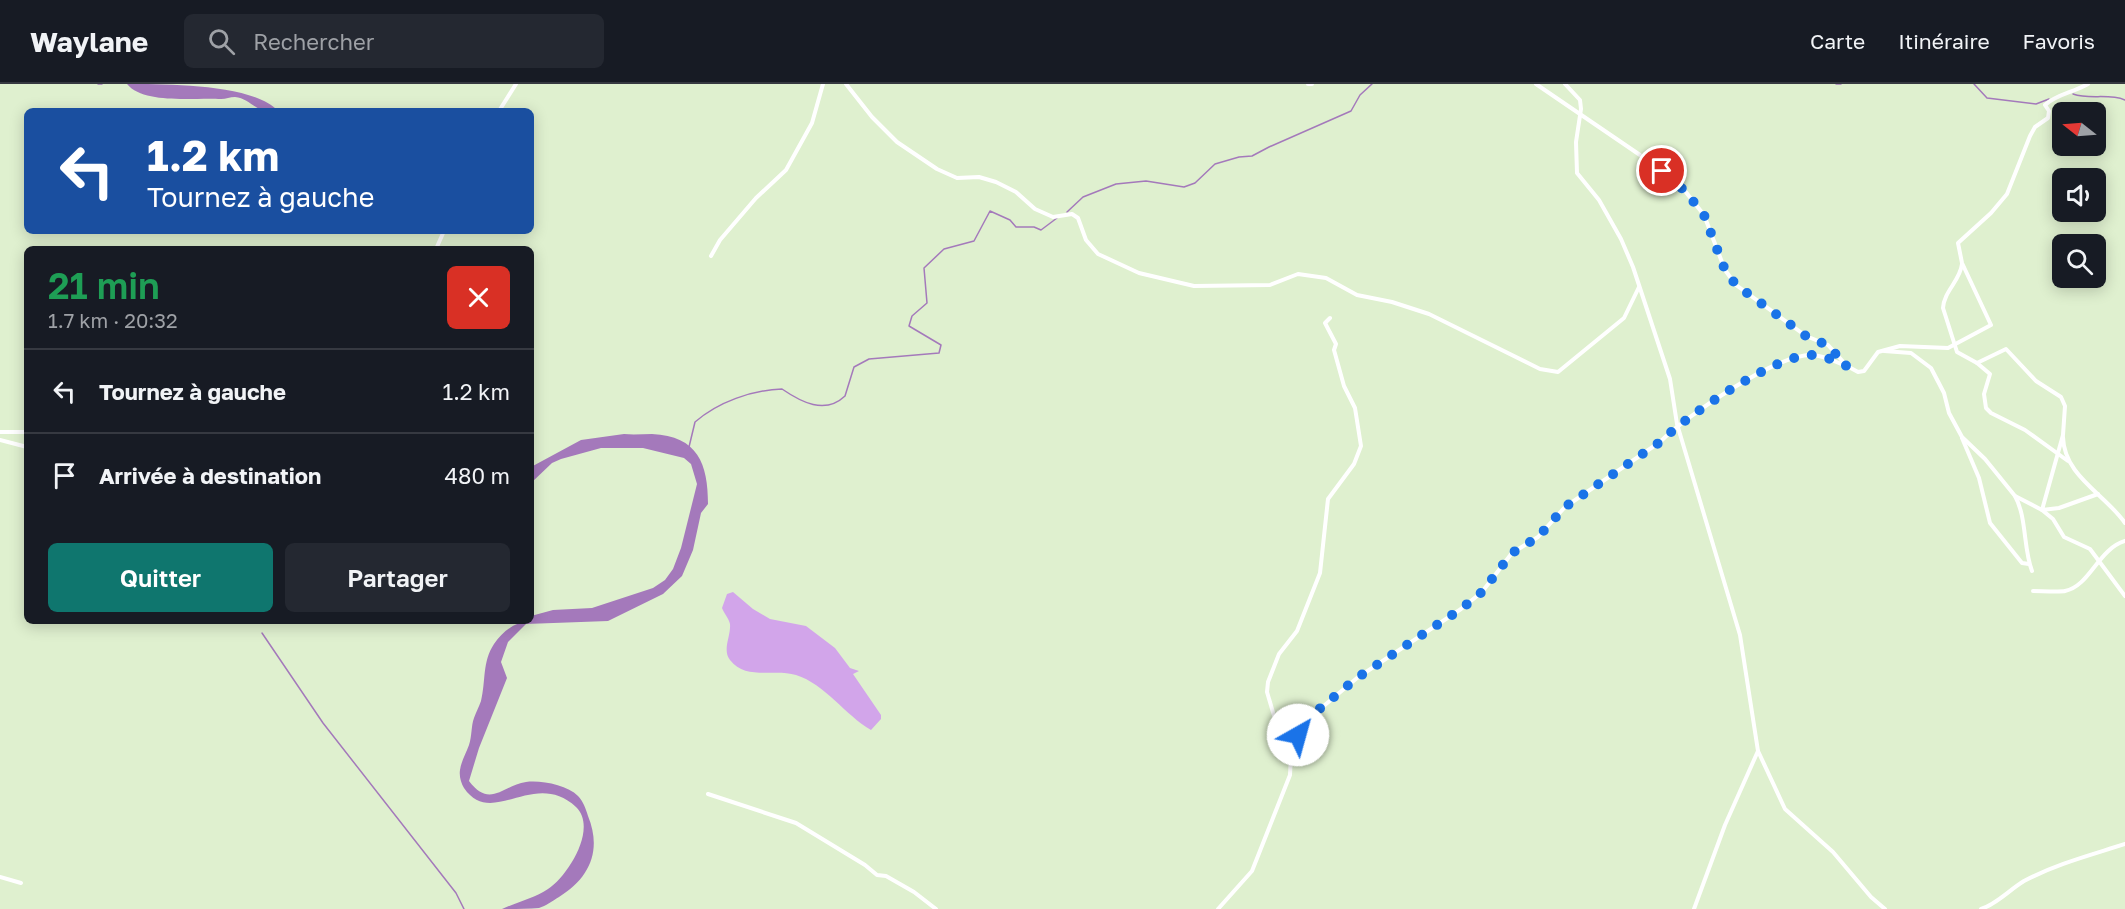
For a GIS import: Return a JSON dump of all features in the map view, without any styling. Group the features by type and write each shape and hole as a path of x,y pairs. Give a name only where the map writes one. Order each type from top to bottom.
{"street":[{"path":"501,108 516,84"},
{"path":"711,256 720,240 756,198 786,170 812,123 824,84"},
{"path":"846,84 872,117 897,142 938,169 957,178 979,177 996,182 1016,192 1035,209 1053,217 1072,214 1078,218 1086,240 1098,254 1146,275 1194,286 1270,285 1298,274 1326,278 1357,295 1392,302 1429,314 1540,369 1558,372 1624,318 1639,287"},
{"path":"1536,84 1640,156 1685,191 1704,215 1725,270 1736,285 1806,336 1827,345 1847,366"},
{"path":"1565,84 1580,100 1581,116 1576,142 1577,173 1610,218 1633,267 1670,380 1678,426 1740,635 1758,751 1785,810 1833,852 1871,897 1885,909"},
{"path":"1218,909 1251,871 1290,775 1291,755 1301,724 1357,678 1461,609 1482,592 1512,553 1538,537 1565,507 1660,442 1678,426 1752,378 1782,362 1810,355 1847,366 1858,372 1864,371 1878,352 1900,346 1940,349 1954,345 1991,325 1962,263 1958,243 1991,213 2007,194 2030,136 2035,127 2048,118 2049,111 2045,105 2051,99 2072,94 2088,84"},
{"path":"1962,263 1959,274 1943,301 1944,314 1957,352 1977,363 1990,375 1984,394 1986,408 2056,451 2125,523"},
{"path":"1291,755 1277,726 1267,692 1268,682 1279,654 1297,631 1320,573 1328,499 1354,465 1361,446 1355,408 1344,386 1334,350 1336,344 1332,333 1326,327 1325,323 1329,318"},
{"path":"1977,363 2006,349 2036,381 2061,398 2065,406 2063,448 2068,461"},
{"path":"1883,351 1911,353 1931,368 1944,393 1949,414 1962,437 1979,478 1990,523 2022,563 2030,564"},
{"path":"0,432 24,432"},
{"path":"2042,510 2062,435"},
{"path":"1962,437 1985,459 2015,496 2021,511 2032,571"},
{"path":"0,440 24,446"},
{"path":"2042,510 2059,508 2098,494"},
{"path":"2015,496 2042,510 2053,519 2064,537 2090,549 2125,596"},
{"path":"2033,591 2050,589 2062,592 2075,588 2109,549 2125,541"},
{"path":"1694,909 1725,825 1758,751"},
{"path":"708,794 796,823 865,865 877,875 886,876 908,889 936,909"},
{"path":"1981,909 2024,882 2054,867 2125,844"},
{"path":"0,877 21,883"}],"shaded area":[{"path":"127,84 208,87 250,95 274,108 257,108 235,97 171,99 135,91"},
{"path":"624,434 652,434 680,440 690,446 702,465 706,476 708,504 701,513 693,550 682,576 663,594 608,621 534,624 534,615 553,610 592,608 653,588 665,580 673,569 681,548 697,484 691,464 684,458 643,448 601,448 552,463 534,480 534,465 581,440"},
{"path":"733,592 753,609 770,619 806,626 835,648 850,668 859,671 853,674 881,715 881,719 871,730 826,692 806,679 788,673 761,673 744,670 730,660 727,647 730,624 722,608 727,594"},
{"path":"526,624 508,642 501,662 507,678 479,748 469,781 477,789 490,794 526,782 561,786 573,792 583,803 594,840 590,862 579,881 570,889 539,908 502,909 537,895 556,883 578,851 584,827 582,816 576,807 560,797 545,793 487,803 475,799 463,786 460,777 461,767 470,742 472,724 483,694 490,651 498,639 515,625"}],"waterway":[{"path":"1067,212 1083,197 1116,184 1146,181 1184,187 1195,183 1215,164 1252,156 1351,111 1360,95 1372,84"},
{"path":"1836,84 1841,84"},
{"path":"1974,84 1987,98 2036,104 2049,99"},
{"path":"2073,94 2125,100"},
{"path":"689,447 695,422 736,398 782,389 805,402 821,406 829,405 845,396 854,367 869,359 939,353 941,345 909,326 912,316 927,303 924,268 944,249 974,241 990,211 1010,220 1016,227 1034,227 1041,230 1057,218"},
{"path":"262,633 323,723 456,893 464,909"}],"route":[{"path":"1298,735 1301,724 1357,678 1461,609 1482,592 1498,575 1512,553 1538,537 1565,507 1660,442 1671,431 1702,409 1782,362 1810,355 1821,356 1847,366 1827,345 1806,336 1736,285 1725,270 1704,215 1685,191 1662,171"}]}
